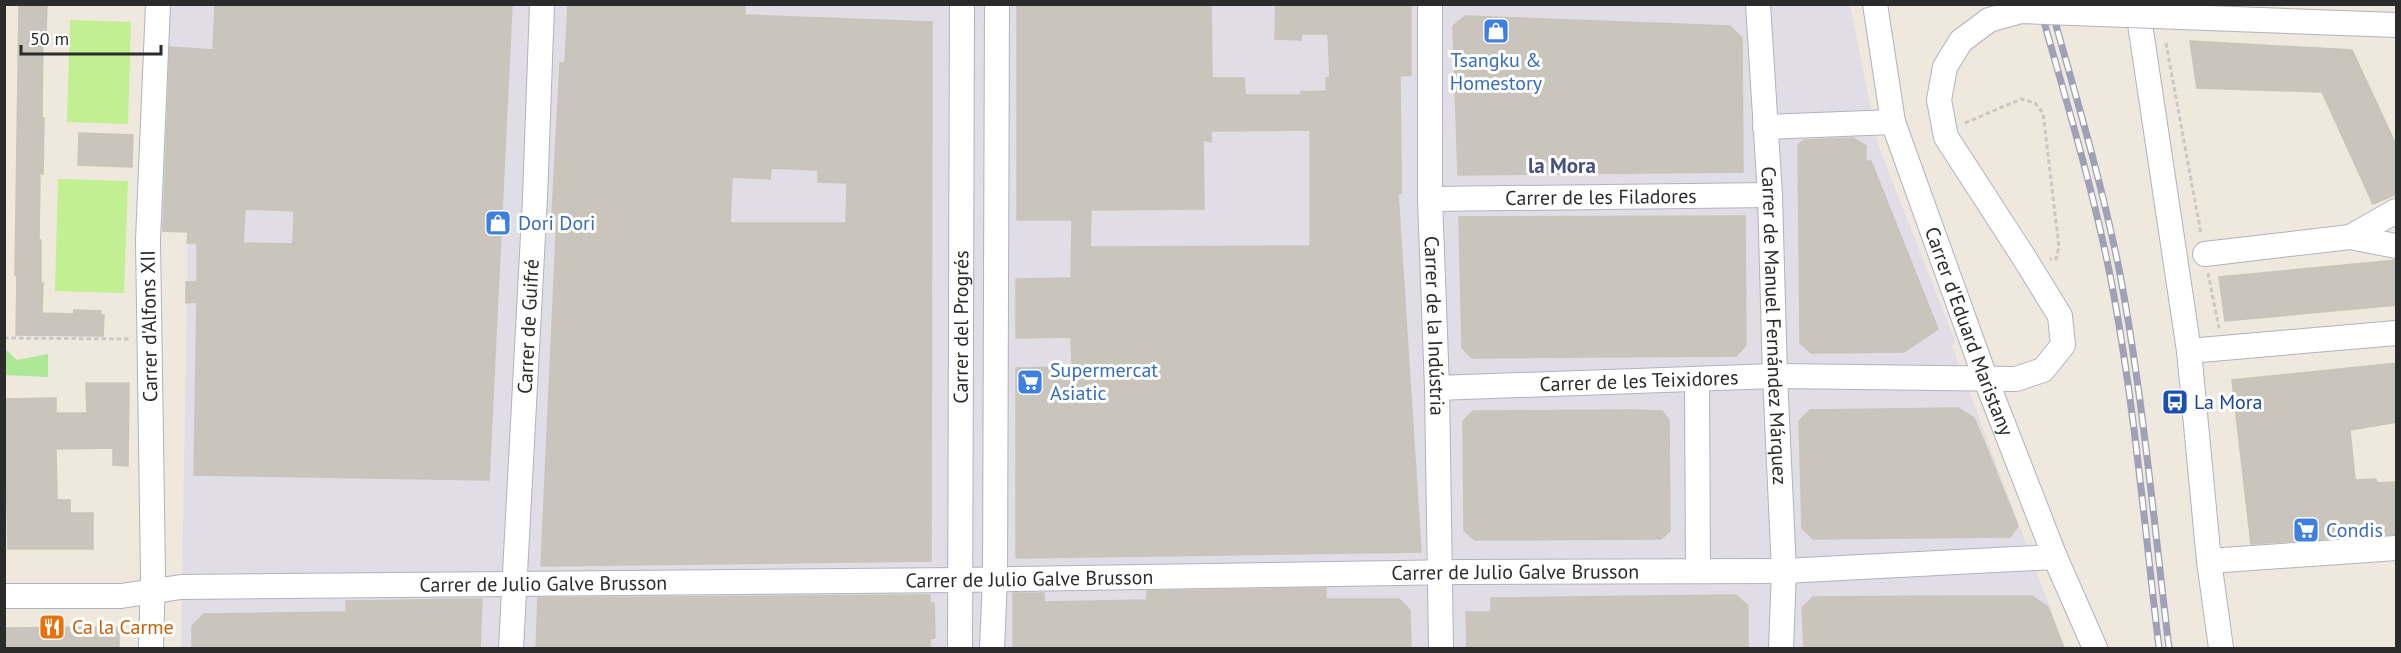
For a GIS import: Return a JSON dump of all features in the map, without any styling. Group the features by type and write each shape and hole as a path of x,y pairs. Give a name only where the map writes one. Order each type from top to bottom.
{"street":[{"name":"Carrer d'Alfons XII","path":"151,648 153,567 148,240 158,4"},
{"name":"Carrer de Guifré","path":"511,648 535,198 542,4"},
{"name":"Carrer del Progrés","path":"960,648 962,4"},
{"name":"Carrer del Progrés","path":"992,648 995,578 997,4"},
{"name":"Carrer de la Indústria","path":"1430,4 1430,199 1437,388 1441,648"},
{"name":"Carrer de Manuel Fernández Márquez","path":"1758,4 1770,195 1784,571 1781,648"},
{"name":"Carrer d'Eduard Maristany","path":"1875,4 1893,123 1986,380 2055,557 2095,648"},
{"path":"2138,4 2189,351 2209,561 2221,648"},
{"name":"Carrer de les Teixidores","path":"1437,388 1775,376 1986,380 2016,379 2043,370 2063,345 2060,316 2036,258 1946,137 1939,100 1945,67 1961,41 1989,20 2021,11 2397,25"},
{"path":"1765,128 1893,123"},
{"name":"Carrer de les Filadores","path":"1430,199 1770,195"},
{"path":"2350,237 2397,211"},
{"path":"2205,254 2350,237 2397,246"},
{"path":"2189,351 2397,333"},
{"path":"1697,379 1698,570"},
{"path":"2209,561 2397,548"},
{"name":"Carrer de Julio Galve Brusson","path":"4,596 121,596 181,587 960,580 1440,572 1784,571 2055,557"}],"path":[{"path":"2164,34 2219,333"},
{"path":"1955,127 2021,99 2035,103 2043,113 2059,247 2056,259 2036,258"},
{"path":"4,338 133,339"}],"shaded area":[{"path":"171,5 1850,5 1878,145 1955,341 1952,346 2065,648 181,648 188,232 159,230"}],"green space":[{"path":"70,20 131,22 128,124 67,122"},
{"path":"58,179 128,181 124,293 55,291"},
{"path":"5,349 17,360 48,354 48,377 5,375"}],"building":[{"path":"19,4 47,4 46,31 43,30 43,174 40,173 39,240 41,240 41,284 43,283 42,313 74,314 74,310 101,311 100,315 104,315 103,336 16,335"},
{"path":"215,4 512,4 489,480 194,475 197,302 186,303 186,282 197,282 197,243 187,243 188,232 163,231 170,47 213,50","holes":["245,209 294,211 293,244 243,243"]},
{"path":"568,4 745,4 745,15 932,22 931,561 541,566 557,216 552,216 560,63 565,63","holes":["771,168 818,170 818,182 847,183 846,223 730,223 732,177 770,179"]},
{"path":"1017,4 1211,4 1212,78 1244,78 1245,95 1301,95 1301,92 1326,91 1326,78 1330,77 1328,34 1301,34 1301,40 1275,39 1276,4 1411,4 1411,75 1400,76 1401,193 1398,194 1421,552 1016,558 1016,368 1072,367 1071,337 1016,338 1016,279 1071,278 1072,220 1017,220","holes":["1310,130 1310,246 1090,247 1091,210 1204,209 1203,140 1211,142 1211,131"]},
{"path":"1465,16 1730,26 1742,38 1743,172 1458,175 1453,26"},
{"path":"2190,41 2352,50 2397,147 2397,194 2373,204 2322,92 2197,88"},
{"path":"79,133 133,135 132,167 78,165"},
{"path":"1853,138 1866,146 1866,161 1871,161 1938,329 1904,352 1811,353 1800,343 1798,145 1804,140"},
{"path":"1745,216 1746,345 1736,356 1472,358 1462,348 1459,217"},
{"path":"2397,260 2397,305 2225,321 2219,277"},
{"path":"2397,363 2397,422 2350,430 2355,480 2376,479 2377,483 2394,482 2394,486 2397,486 2397,534 2251,544 2232,380"},
{"path":"86,383 129,383 128,466 113,465 113,448 56,449 57,500 70,500 70,513 93,513 93,549 8,549 4,399 56,398 56,413 87,413"},
{"path":"1958,408 1974,418 1984,441 2018,526 2010,537 1813,539 1802,528 1799,421 1810,410"},
{"path":"1473,411 1662,411 1669,420 1670,531 1661,539 1475,540 1464,531 1463,421"},
{"path":"1326,588 1326,599 1399,599 1410,610 1411,648 1013,648 1013,593 1044,593 1044,602 1147,600 1147,591"},
{"path":"930,595 930,603 934,603 935,638 930,639 930,648 536,648 538,598"},
{"path":"1736,595 1748,606 1748,648 1467,648 1466,612 1491,612 1491,598"},
{"path":"2032,596 2048,607 2064,648 1804,648 1802,608 1813,597"},
{"path":"482,599 480,648 192,648 192,626 204,614 346,612 346,601"},
{"path":"119,627 119,648 4,648 4,628"}],"railway":[{"path":"2039,4 2089,186 2114,296 2134,428 2159,648"},
{"path":"2050,4 2097,172 2120,274 2142,414 2169,648"}],"place":[{"name":"Tsangku & Homestory","path":"1496,31"},
{"name":"Dori Dori","path":"498,223"},
{"name":"Supermercat Asiatic","path":"1030,382"},
{"name":"La Mora","path":"2175,402"},
{"name":"Condis","path":"2306,530"},
{"name":"Ca la Carme","path":"52,627"}],"district":[{"name":"la Mora","path":"1562,166"}]}
